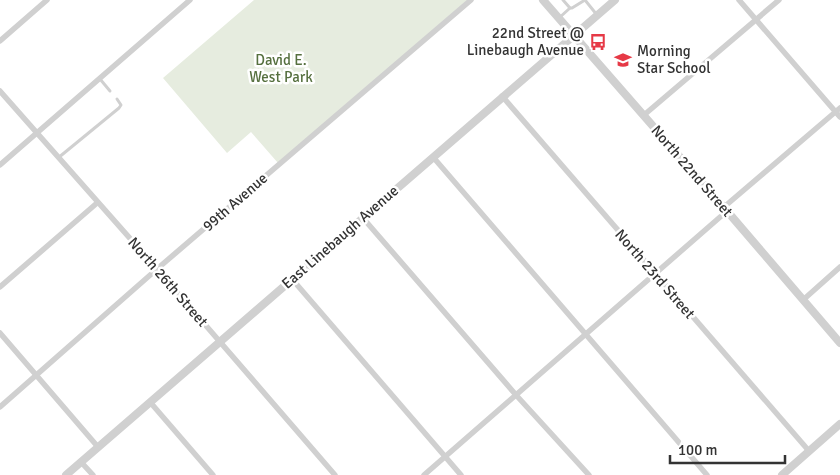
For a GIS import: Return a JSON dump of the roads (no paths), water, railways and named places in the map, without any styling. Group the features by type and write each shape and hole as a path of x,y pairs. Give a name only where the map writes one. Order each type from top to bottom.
{"street":[{"path":"0,41 47,0"},
{"path":"0,164 190,0"},
{"name":"99th Avenue","path":"0,407 157,269 471,0"},
{"name":"East Linebaugh Avenue","path":"66,475 615,0"},
{"path":"739,0 838,110 840,117"},
{"path":"644,115 779,0"},
{"name":"North 22nd Street","path":"545,1 573,36 726,209 840,343"},
{"name":"North 26th Street","path":"0,91 335,475"},
{"name":"North 23rd Street","path":"502,96 809,451"},
{"path":"424,475 838,110"},
{"path":"432,157 707,475"},
{"path":"0,287 98,203"},
{"path":"363,218 516,395 589,475"},
{"path":"803,300 840,267"},
{"path":"292,280 461,475"},
{"path":"0,333 98,447"},
{"path":"150,402 213,475"},
{"path":"782,475 840,424"},
{"path":"82,462 93,475"}],"lane":[{"path":"563,0 570,8"},
{"path":"558,18 570,8 577,7 585,0 597,15"},
{"path":"100,78 110,91"},
{"path":"58,158 121,105 117,99"}],"place":[{"name":"22nd Street @ Linebaugh Avenue","path":"598,42"},
{"name":"Morning Star School","path":"623,60"}],"park label":[{"name":"David E. West Park","path":"281,68"}]}
